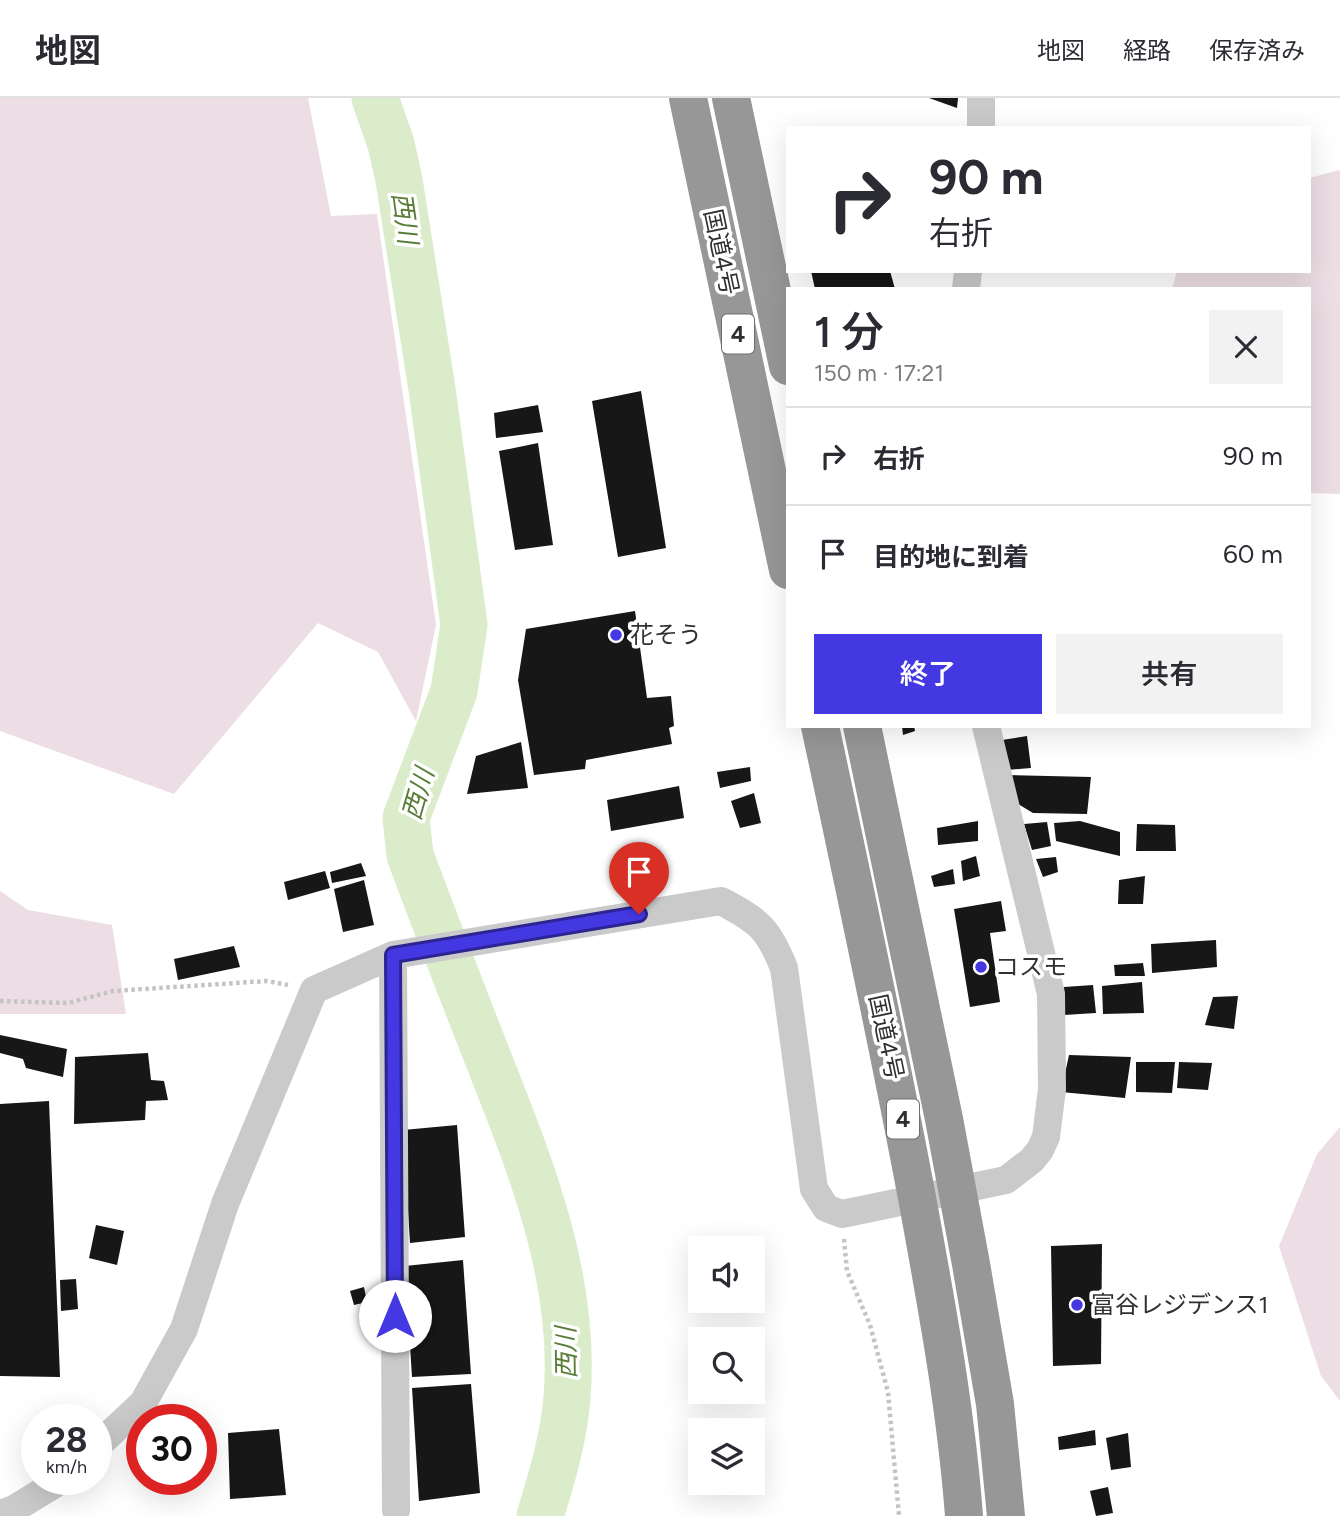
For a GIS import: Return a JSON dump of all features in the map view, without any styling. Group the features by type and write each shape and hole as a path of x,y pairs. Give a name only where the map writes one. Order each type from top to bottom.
{"highway":[{"name":"国道4号","path":"688,98 786,561"},
{"name":"国道4号","path":"731,98 786,357"},
{"name":"国道4号","path":"820,728 905,1128 952,1396 964,1516"},
{"name":"国道4号","path":"862,728 957,1191 995,1404 1006,1516"}],"street":[{"path":"981,98 981,126"},
{"path":"112,1432 143,1403 184,1329 225,1204 314,989 393,955 721,901 751,916 773,941 784,968 814,1189 826,1208 842,1213 1006,1180 1032,1160 1046,1137 1052,1089 1051,994 986,728"},
{"path":"393,955 396,1510"},
{"path":"0,1514 37,1495"}],"path":[{"path":"0,1001 68,1003 113,991 267,981 314,989"},
{"path":"842,1213 847,1271 870,1325 888,1392 899,1516"}],"shaded area":[{"path":"0,98 308,98 331,216 377,214 436,625 416,721 378,652 318,623 174,794 0,731"},
{"path":"1340,170 1340,494 1311,493 1311,287 1173,287 1176,273 1311,273 1311,177"},
{"path":"0,891 28,910 112,925 126,1014 0,1014"},
{"path":"1340,1127 1340,1401 1321,1376 1279,1246 1317,1154"}],"building":[{"path":"929,98 958,98 957,108"},
{"path":"811,273 891,273 894,287 815,287"},
{"path":"641,391 666,548 618,557 592,401"},
{"path":"538,405 543,432 496,438 494,413"},
{"path":"538,443 553,545 515,550 499,451"},
{"path":"635,611 647,698 671,696 674,726 669,728 672,744 586,760 585,769 534,775 518,680 526,629"},
{"path":"902,728 914,728 915,731 903,735"},
{"path":"1027,736 1031,768 1007,770 1002,740"},
{"path":"521,742 528,788 467,794 476,756"},
{"path":"750,767 751,781 720,788 717,772"},
{"path":"1006,775 1091,777 1087,814 1033,813 1013,801"},
{"path":"679,786 684,818 611,831 607,800"},
{"path":"754,793 761,823 740,828 731,801"},
{"path":"978,821 978,841 938,845 937,828"},
{"path":"1080,821 1120,832 1120,856 1056,841 1054,823"},
{"path":"1047,822 1051,846 1032,850 1024,824"},
{"path":"1137,824 1175,825 1176,851 1136,851"},
{"path":"976,856 980,876 963,881 961,861"},
{"path":"1056,857 1058,872 1043,877 1036,859"},
{"path":"361,863 366,876 332,883 330,872"},
{"path":"953,869 955,884 934,887 931,876"},
{"path":"325,871 330,888 288,900 284,882"},
{"path":"1145,876 1143,904 1118,904 1119,880"},
{"path":"364,880 374,925 343,932 334,889"},
{"path":"1001,901 1006,931 990,933 1000,1002 970,1007 954,909"},
{"path":"1216,940 1217,967 1152,973 1151,944"},
{"path":"234,946 240,967 178,980 174,959"},
{"path":"1143,963 1145,976 1115,976 1114,965"},
{"path":"1142,982 1144,1013 1103,1014 1102,986"},
{"path":"1093,985 1096,1013 1064,1015 1064,987"},
{"path":"1238,996 1234,1029 1205,1025 1213,997"},
{"path":"0,1035 67,1049 63,1077 26,1068 23,1059 0,1053"},
{"path":"148,1053 151,1080 164,1081 168,1100 146,1101 145,1120 74,1124 75,1057"},
{"path":"1069,1055 1131,1057 1125,1098 1061,1092"},
{"path":"1136,1062 1175,1062 1172,1093 1136,1092"},
{"path":"1179,1062 1212,1063 1208,1090 1177,1088"},
{"path":"49,1101 60,1377 0,1376 0,1104"},
{"path":"457,1125 465,1237 410,1243 403,1130"},
{"path":"96,1225 124,1231 117,1265 89,1258"},
{"name":"富谷レジデンス1","path":"1102,1244 1101,1364 1053,1366 1051,1246"},
{"path":"463,1260 471,1374 412,1377 405,1266"},
{"path":"76,1279 78,1309 61,1311 60,1280"},
{"path":"364,1287 367,1302 354,1305 350,1291"},
{"path":"471,1384 480,1493 419,1501 412,1388"},
{"path":"279,1429 286,1495 230,1499 228,1433"},
{"path":"1095,1430 1096,1445 1059,1450 1058,1437"},
{"path":"1128,1433 1131,1467 1111,1470 1106,1438"},
{"path":"1108,1487 1113,1513 1096,1516 1090,1491"}],"waterway":[{"name":"西川","path":"375,98 391,144 399,180 432,389 464,625 454,691 406,818 410,855 517,1133 546,1219 557,1262 568,1352 567,1397 560,1442 540,1516"}],"place":[{"name":"花そう","path":"616,635"},
{"name":"コスモ","path":"981,967"},
{"name":"富谷レジデンス1","path":"1077,1305"}],"route":[{"path":"395,1316 393,955 639,914"}]}
